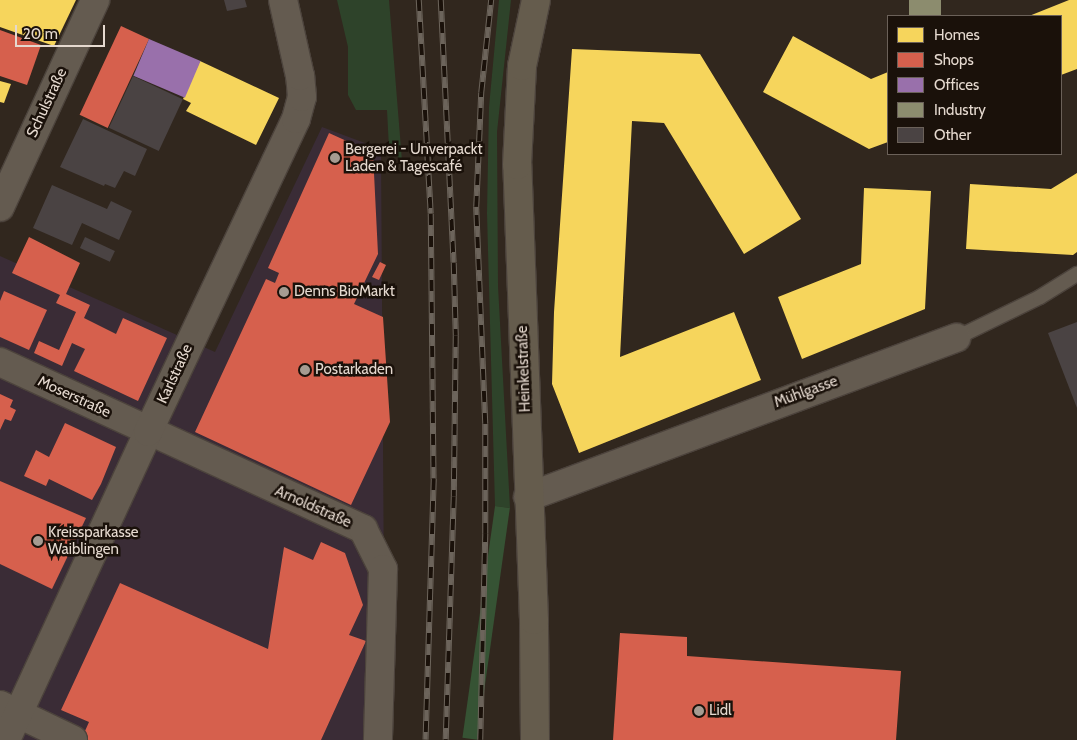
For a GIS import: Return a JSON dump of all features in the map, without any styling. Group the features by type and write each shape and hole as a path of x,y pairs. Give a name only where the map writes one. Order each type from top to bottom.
{"street":[{"name":"Schulstraße","path":"0,207 96,0"},
{"name":"Karlstraße","path":"6,740 9,709 148,432 296,119 302,97 300,76 283,0"},
{"name":"Heinkelstraße","path":"535,740 517,165 522,66 536,0"},
{"name":"Mühlgasse","path":"528,497 956,338"},
{"name":"Moserstraße","path":"0,362 148,432"},
{"name":"Arnoldstraße","path":"148,432 312,497 364,529 383,569 378,740"},
{"path":"9,709 58,737"}],"lane":[{"name":"Mühlgasse","path":"956,338 1040,297 1077,274"}],"shaded area":[{"path":"322,127 381,149 385,740 13,740 0,701 0,256 215,352"}],"green space":[{"path":"337,0 389,0 402,161 389,148 387,110 356,110 348,95 348,47"},
{"path":"499,0 511,0 497,132 498,286 510,508 495,506 487,213 489,107"},
{"path":"495,506 510,508 477,740 462,738"}],"building: Homes":[{"path":"0,0 76,0 54,46 0,27"},
{"path":"1069,0 1077,0 1077,69 1062,75 1062,15 1032,15"},
{"path":"793,36 871,79 887,72 887,142 869,149 763,92"},
{"path":"572,49 700,54 801,219 744,254 664,123 632,121 620,357 734,312 761,380 579,453 552,384 554,312"},
{"path":"200,61 279,98 256,145 186,111 191,103 183,99"},
{"path":"0,81 11,84 4,103 0,102"},
{"path":"1077,173 1077,252 1073,255 966,249 970,184 1051,189"},
{"path":"864,188 931,191 925,309 802,359 778,297 861,264"}],"building: Shops":[{"path":"121,26 149,39 108,128 80,115"},
{"path":"0,30 41,45 27,85 0,76"},
{"name":"Postarkaden","path":"329,133 373,153 378,254 354,304 383,317 390,422 351,505 195,432 266,279 275,283 279,273 268,268"},
{"path":"29,237 80,263 66,294 90,305 84,318 116,334 123,318 167,338 138,401 74,371 85,349 72,343 62,366 34,353 39,341 59,350 76,312 56,303 60,295 12,273"},
{"path":"380,262 386,265 379,280 372,277"},
{"path":"4,291 47,310 29,350 0,337 0,301"},
{"path":"0,394 13,400 10,407 16,410 11,421 5,419 0,430"},
{"path":"65,423 116,447 101,484 92,500 49,479 46,486 24,476 36,450 49,457"},
{"name":"Kreissparkasse Waiblingen","path":"0,481 86,518 52,589 0,564"},
{"path":"321,542 345,553 363,605 349,635 366,641 321,740 81,740 89,722 61,710 120,583 268,649 284,547 313,560"},
{"path":"620,633 687,637 687,656 901,671 896,740 613,740"}],"building: Offices":[{"path":"149,39 201,61 185,98 133,76"}],"building: Industry":[{"path":"909,0 941,0 941,15 909,15"}],"building: Other":[{"path":"224,0 245,0 247,7 227,11"},
{"path":"133,76 183,99 159,151 109,128"},
{"path":"83,119 147,149 135,176 124,171 115,188 105,184 104,186 60,167"},
{"path":"52,185 107,209 111,201 132,211 119,240 82,223 72,245 33,228"},
{"path":"85,237 115,251 110,262 80,248"},
{"path":"1077,322 1077,408 1048,333"}],"railway":[{"path":"419,0 431,214 434,479 426,740"},
{"path":"441,0 456,336 454,497 446,740"},
{"path":"480,740 485,534 485,424 476,207 481,93 491,0"}],"place":[{"name":"Bergerei - Unverpackt Laden & Tagescafé","path":"335,158"},
{"name":"Denns BioMarkt","path":"284,292"},
{"name":"Postarkaden","path":"305,370"},
{"name":"Kreissparkasse Waiblingen","path":"38,541"},
{"name":"Lidl","path":"699,711"}]}
